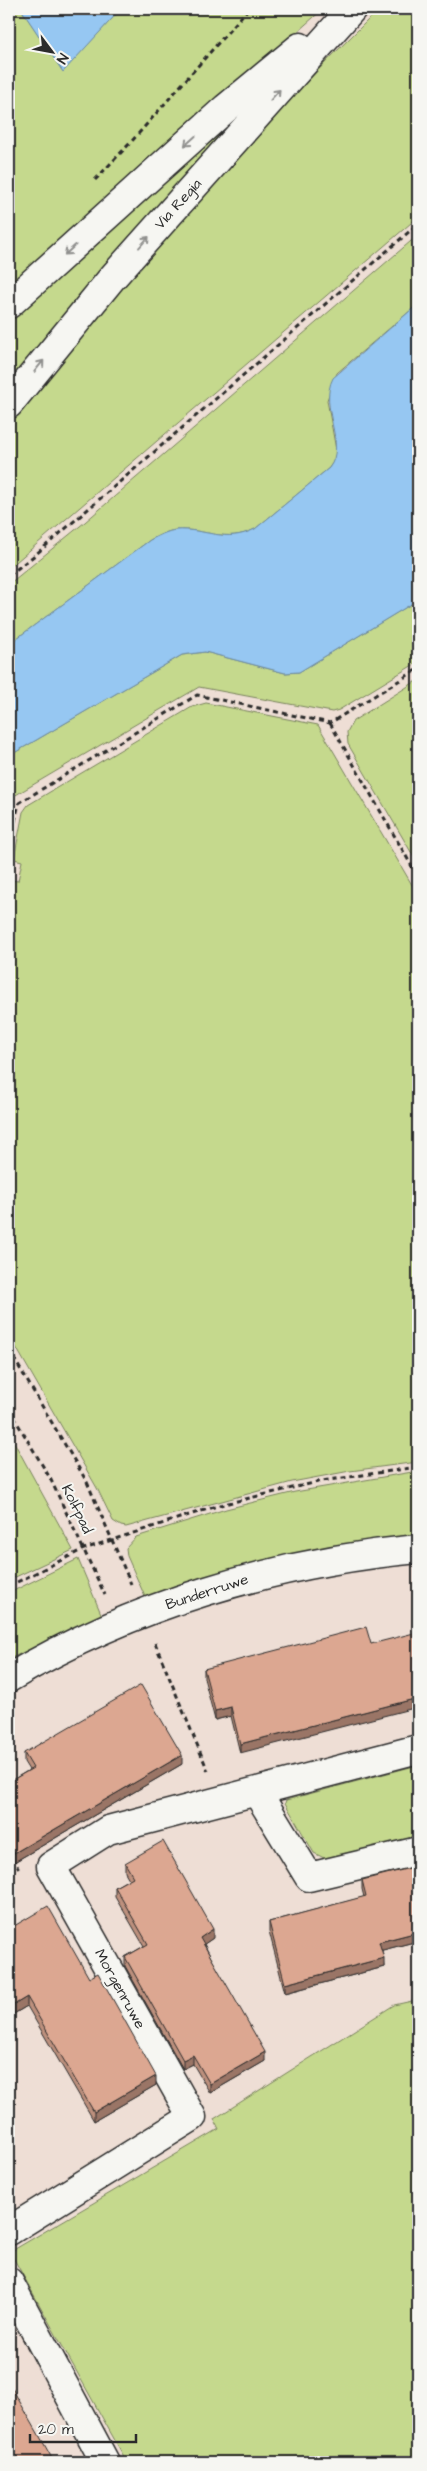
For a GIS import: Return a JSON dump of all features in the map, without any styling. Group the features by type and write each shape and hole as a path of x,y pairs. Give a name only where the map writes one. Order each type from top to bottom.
{"street":[{"path":"9,304 226,108 346,9"},
{"name":"Via Regia","path":"9,404 112,278 352,9"},
{"name":"Bunderruwe","path":"9,1678 118,1623 143,1613 258,1576 386,1552 418,1549"},
{"name":"Morgenruwe","path":"9,2231 192,2118 51,1866 108,1830 418,1748"},
{"path":"257,1792 309,1878 418,1851"},
{"path":"9,2282 77,2406 105,2462"}],"path":[{"path":"91,183 132,141 248,9"},
{"path":"9,574 57,536 418,224"},
{"path":"9,848 19,803 197,695 330,723 418,669"},
{"path":"330,723 418,876"},
{"path":"9,1350 86,1482 143,1613 219,1800"},
{"name":"Kolfpad","path":"9,1409 50,1478 118,1623"},
{"path":"9,1586 84,1549 220,1505 322,1481 418,1467"}],"green space":[{"path":"9,9 21,9 63,71 121,9 323,9 9,287"},
{"path":"379,9 418,9 418,217 9,568 9,416 98,311 235,157 330,57"},
{"path":"227,125 229,126 9,384 9,317"},
{"path":"418,235 418,304 337,373 327,400 336,450 335,459 329,468 255,529 234,535 176,530 150,540 9,644 9,584 85,522"},
{"path":"418,600 418,662 339,710 332,712 199,687 14,796 9,804 9,756 182,655 205,652 285,673 299,672"},
{"path":"418,680 418,864 348,744 347,732 353,721"},
{"path":"206,703 318,725 418,895 418,1462 350,1471 292,1482 126,1527 113,1521 97,1488 9,1335 9,890 10,880 18,881 22,861 14,859 23,812 28,805 192,707"},
{"path":"9,1433 73,1550 9,1580"},
{"path":"418,1471 418,1534 320,1550 146,1599 127,1556 126,1548 136,1537 226,1509 295,1492"},
{"path":"78,1559 102,1616 9,1659 9,1593"},
{"path":"418,1765 418,1830 408,1840 328,1860 314,1853 285,1803 286,1800"},
{"path":"412,2001 418,2002 418,2462 127,2462 10,2252 219,2129 214,2119 394,2005"}],"water":[{"path":"21,9 121,9 63,72"},
{"path":"418,304 418,600 299,672 285,673 205,652 182,655 9,756 9,644 150,540 176,530 234,535 255,529 329,468 336,448 329,401 329,389 333,378"}],"building":[{"path":"366,1627 371,1644 418,1632 418,1698 240,1744 231,1707 215,1711 204,1669"},
{"path":"141,1685 182,1755 9,1856 9,1782 33,1768 24,1753"},
{"path":"163,1841 213,1929 200,1938 265,2052 210,2084 193,2055 183,2060 125,1957 148,1944 115,1887 133,1877 125,1863"},
{"path":"418,1866 418,1932 379,1942 384,1958 285,1984 269,1922 366,1896 362,1880"},
{"path":"48,1906 89,1978 98,1973 156,2076 94,2112 27,1997 12,2006 9,2000 9,1929"},
{"path":"9,2383 39,2435 54,2462 9,2462"}]}
